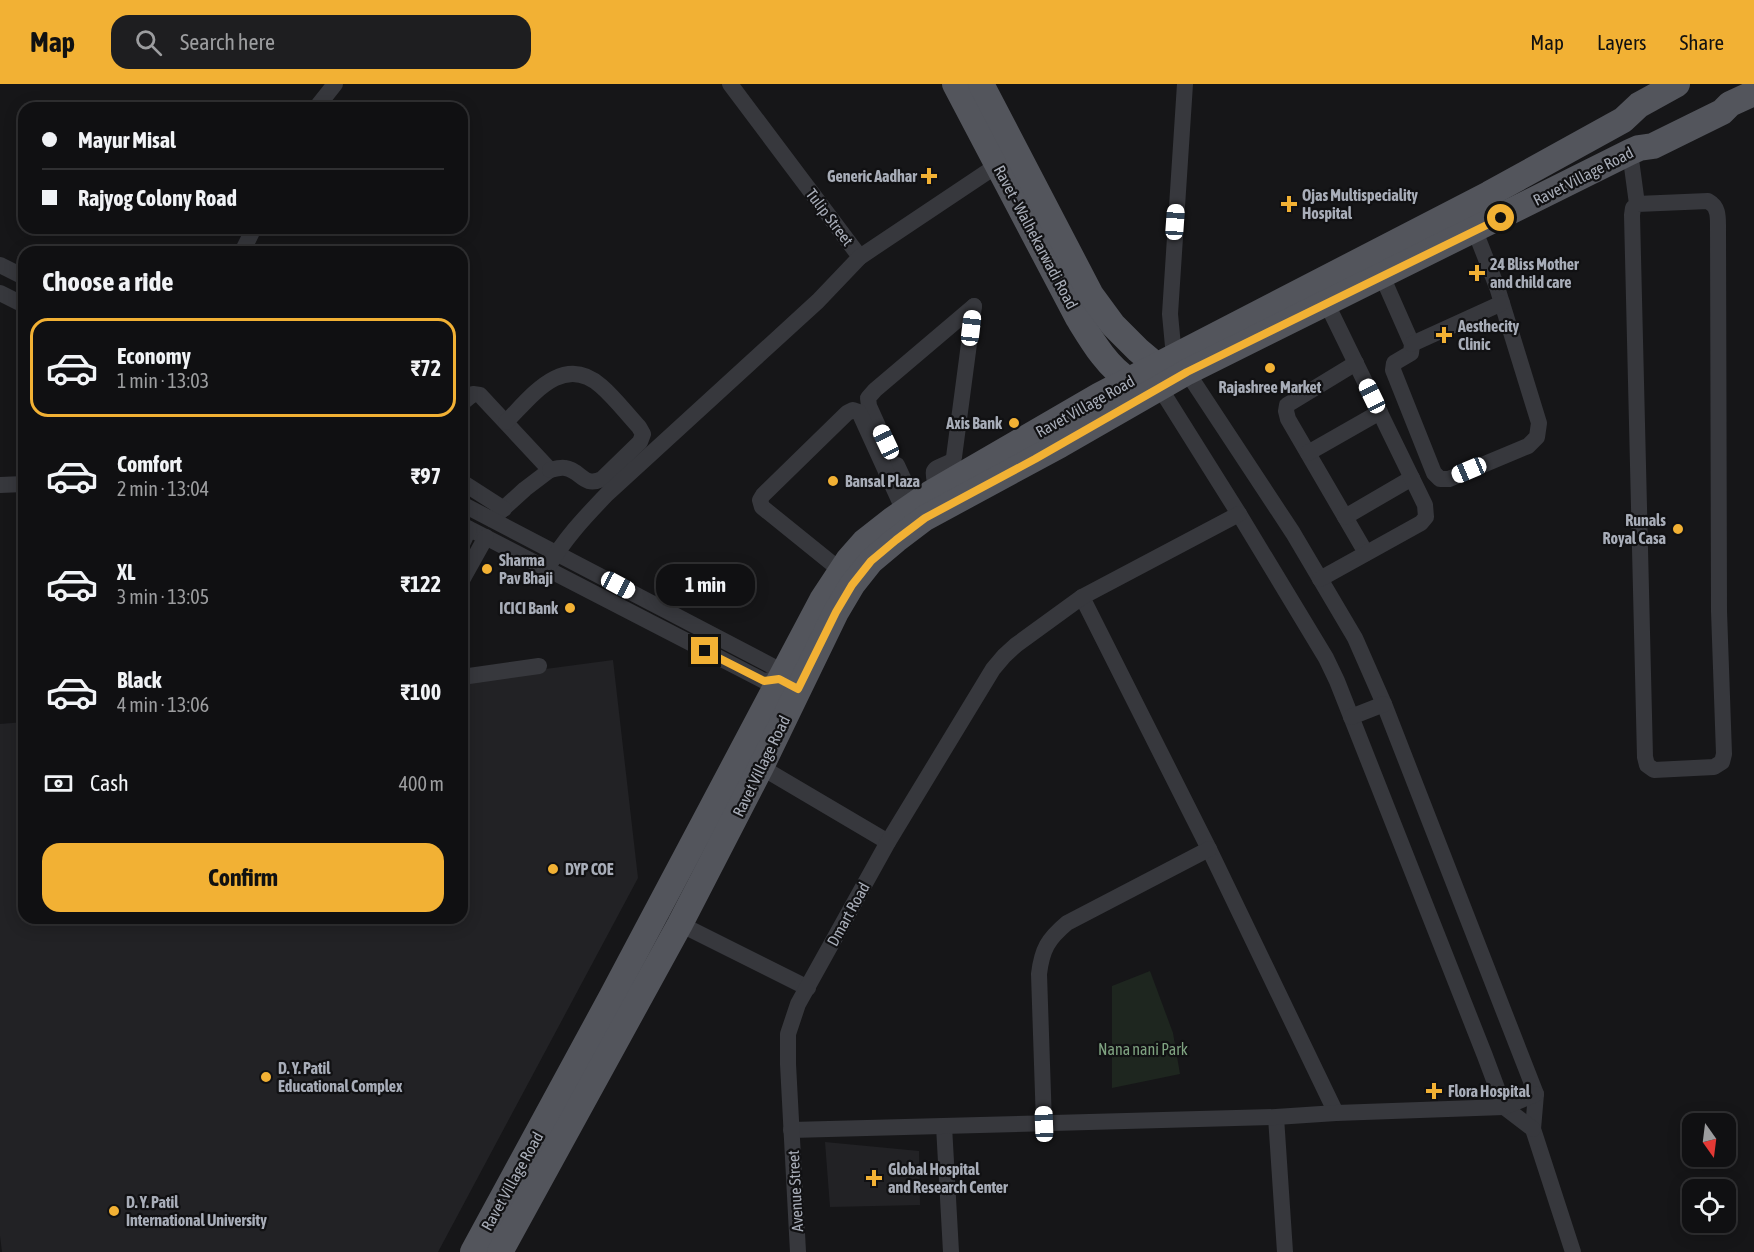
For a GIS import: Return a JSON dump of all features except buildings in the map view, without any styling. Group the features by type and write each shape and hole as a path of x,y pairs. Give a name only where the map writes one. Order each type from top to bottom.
{"main road":[{"name":"Ravet - Walhekarwadi Road","path":"955,84 1008,159 1091,295 1113,326 1138,350 1169,371"},
{"name":"Ravet - Walhekarwadi Road","path":"981,84 1008,159 1078,318 1106,360 1130,381"},
{"name":"Ravet Village Road","path":"473,1252 606,1006 789,684 852,585 871,561 925,518 1026,464 1169,371 1489,194 1636,103 1677,84"},
{"name":"Ravet Village Road","path":"1169,371 1327,304 1634,150 1653,146 1722,112 1729,94 1754,93"},
{"path":"1634,150 1622,131 1636,103"},
{"path":"1130,381 1169,371"},
{"name":"Ravet Village Road","path":"500,1252 680,924 761,767 789,684 822,600 840,570 864,542 937,490 1100,395 1130,381"}],"street":[{"name":"Tulip Street","path":"730,84 860,257 1008,159"},
{"path":"1185,84 1170,314 1169,371 1239,514 1326,658 1477,1034 1504,1107 1533,1129"},
{"path":"320,102 331,85"},
{"path":"1634,150 1637,204 1633,208 1632,226 1645,757 1647,765 1654,770 1714,767 1722,762 1724,754 1719,611 1717,211 1708,201 1637,204"},
{"path":"1382,276 1412,344 1411,353 1394,363 1393,370 1434,473 1440,478 1449,479 1528,446 1537,436 1539,423 1502,303 1475,231"},
{"path":"547,569 556,553 583,519 607,494 818,301 860,257"},
{"path":"0,265 18,274"},
{"path":"0,293 18,302"},
{"path":"1412,344 1502,303"},
{"path":"1320,579 1421,523 1426,517 1425,505 1327,304"},
{"path":"910,508 869,406 868,398 874,390 974,306 954,457 952,461 933,471 932,475 937,490"},
{"path":"1356,363 1287,405 1286,411 1288,419 1366,553"},
{"path":"1169,371 1293,532 1355,638 1384,704 1536,1094 1533,1129 1573,1252"},
{"path":"498,514 550,470 566,468 588,482 595,483 640,442 643,434 601,386 589,377 578,373 562,375 547,383 506,422"},
{"path":"468,398 473,394 480,395 550,470"},
{"path":"840,570 762,507 760,500 847,413 853,410 860,412 910,508"},
{"path":"1308,453 1380,412"},
{"path":"1345,517 1412,478"},
{"path":"0,485 18,484"},
{"path":"468,487 498,514 556,553 774,667 789,684"},
{"path":"468,506 498,514"},
{"name":"Dmart Road","path":"791,1130 788,1034 798,1004 888,842 993,669 1016,645 1082,597 1239,514"},
{"path":"468,534 486,537 764,681 789,684"},
{"path":"468,569 486,537"},
{"path":"1082,597 1209,849 1336,1113"},
{"path":"468,676 539,666"},
{"path":"1351,717 1384,704"},
{"path":"761,767 888,842"},
{"path":"1044,1124 1039,974 1040,959 1045,946 1067,923 1209,849"},
{"path":"680,924 808,988"},
{"path":"791,1130 1276,1117 1504,1107 1536,1094"},
{"path":"1276,1117 1285,1252"},
{"path":"944,1126 951,1252"},
{"name":"Avenue Street","path":"791,1130 798,1252"}],"shaded area":[{"name":"D. Y. Patil Educational Complex","path":"613,660 638,878 438,1252 2,1252 0,1236 0,724 18,722 18,924 468,924 468,679"},
{"name":"Global Hospital and Research Center","path":"825,1142 919,1151 920,1205 830,1207"}],"green space":[{"name":"Nana nani Park","path":"1150,971 1173,1033 1180,1074 1112,1088 1112,986"}],"place":[{"name":"Generic Aadhar","path":"929,176"},
{"name":"Ojas Multispeciality Hospital","path":"1289,204"},
{"name":"24 Bliss Mother and child care","path":"1477,273"},
{"name":"Aesthecity Clinic","path":"1444,335"},
{"name":"Rajashree Market","path":"1270,368"},
{"name":"Axis Bank","path":"1014,423"},
{"name":"Bansal Plaza","path":"833,481"},
{"name":"Runals Royal Casa","path":"1678,529"},
{"name":"Sharma Pav Bhaji","path":"487,569"},
{"name":"ICICI Bank","path":"570,608"},
{"name":"DYP COE","path":"553,869"},
{"name":"D. Y. Patil Educational Complex","path":"266,1077"},
{"name":"Flora Hospital","path":"1434,1091"},
{"name":"Global Hospital and Research Center","path":"874,1178"},
{"name":"D. Y. Patil International University","path":"114,1211"}],"route":[{"path":"705,651 764,681 779,679 798,689 852,585 871,561 925,518 1035,459 1187,372 1501,218"}]}
